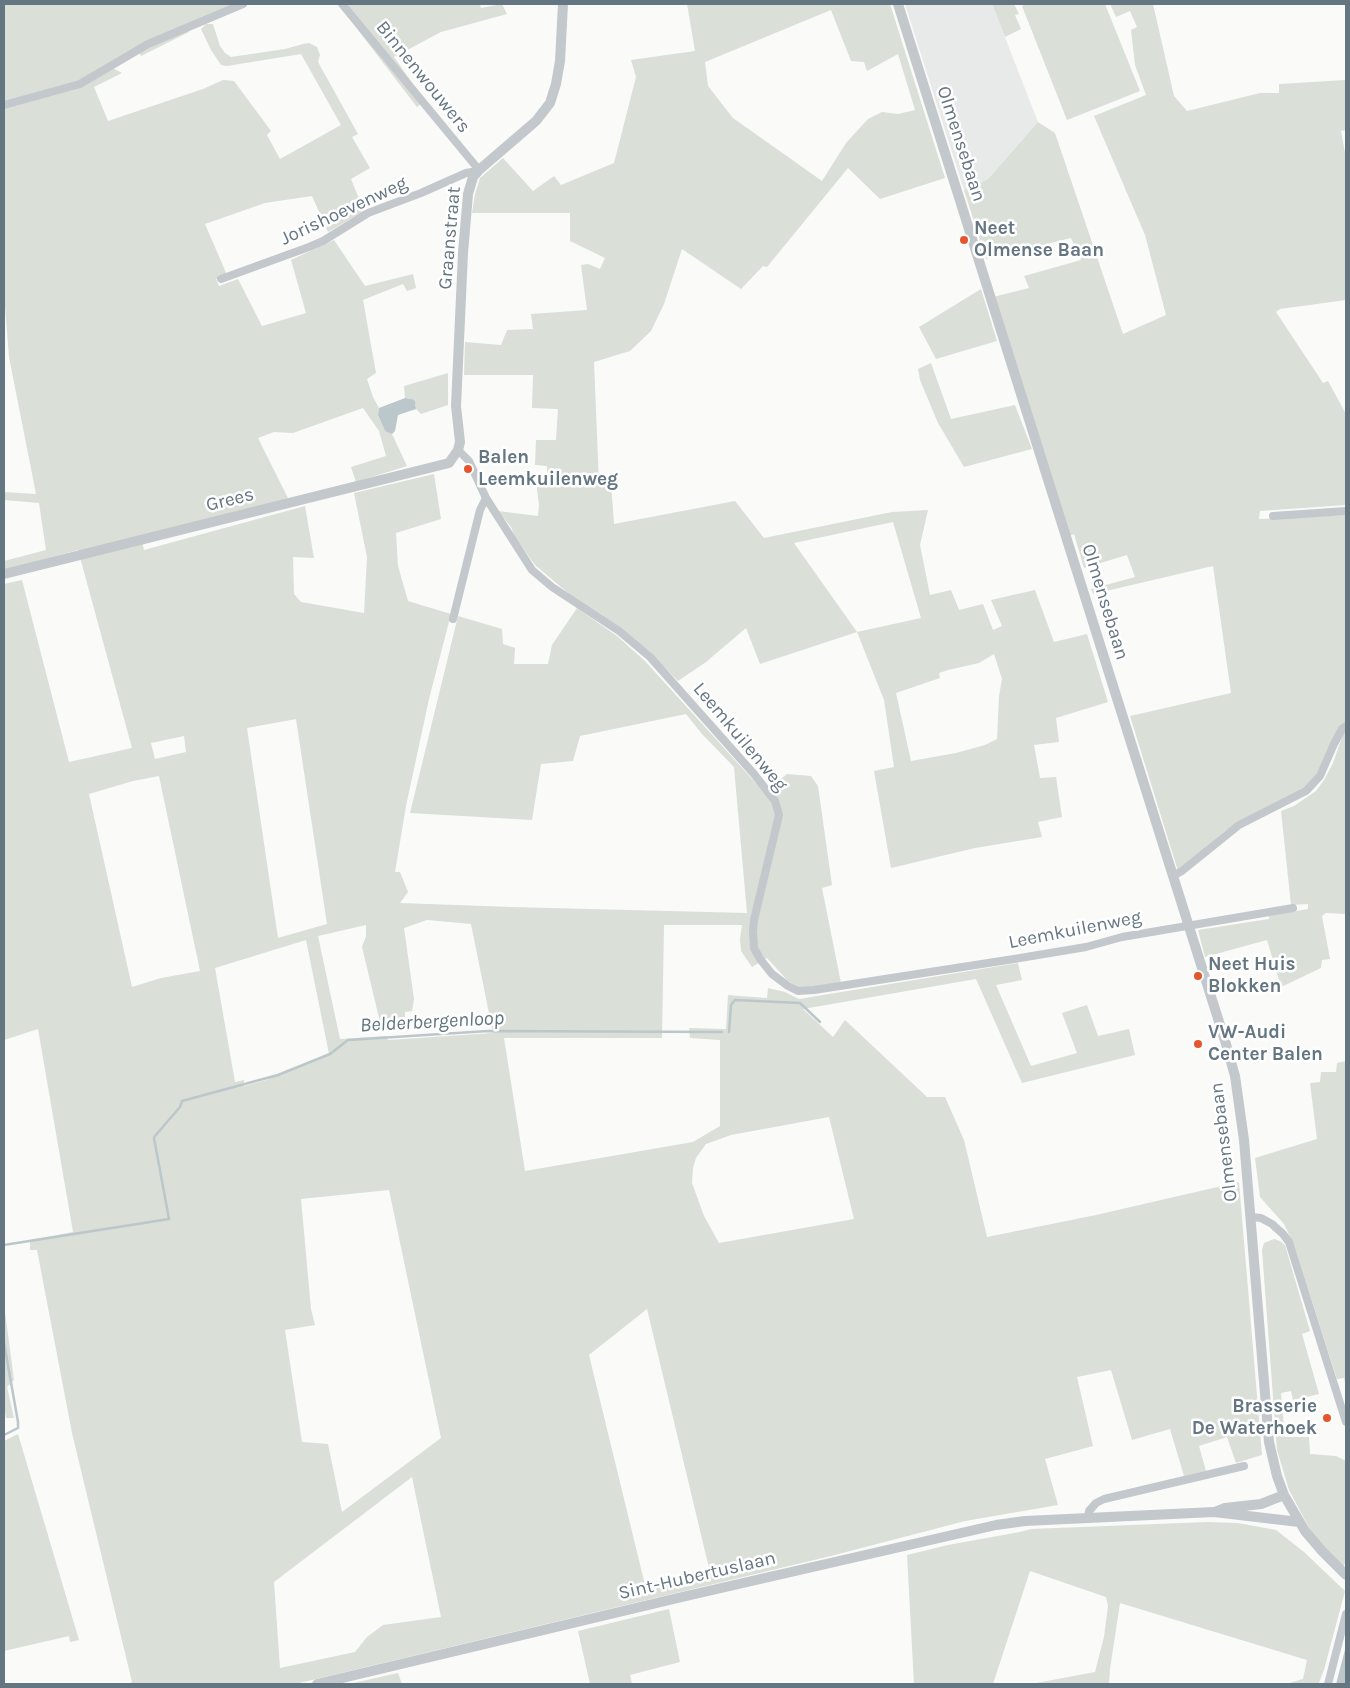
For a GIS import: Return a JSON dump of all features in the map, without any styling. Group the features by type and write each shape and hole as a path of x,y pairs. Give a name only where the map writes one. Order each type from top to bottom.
{"street":[{"path":"4,105 80,84 148,44 244,4"},
{"name":"Binnenwouwers","path":"342,4 479,170"},
{"name":"Graanstraat","path":"458,450 460,442 456,406 463,252 468,194 474,177 479,170 536,121 550,103 560,61 563,4"},
{"name":"Olmensebaan","path":"898,4 1235,1076 1244,1132 1272,1460 1284,1495 1299,1522 1322,1551 1346,1575"},
{"name":"Jorishoevenweg","path":"221,279 309,247 323,241 368,213 421,193 466,173 479,170"},
{"name":"Leemkuilenweg","path":"458,450 469,462 486,498 532,570 552,587 619,632 650,658 754,774 775,801 779,815 772,852 754,920 754,948 772,974 788,986 798,991 814,990 1023,958 1122,937 1293,908"},
{"name":"Grees","path":"4,574 449,463 458,450"},
{"path":"453,619 480,510 486,498"},
{"path":"1274,516 1346,511"},
{"path":"1173,876 1182,871 1239,824 1306,791 1320,776 1334,744 1342,729 1346,726"},
{"name":"Olmensebaan","path":"1250,1217 1261,1218 1272,1224 1289,1242 1346,1422"},
{"path":"1088,1518 1089,1511 1104,1499 1244,1466"},
{"name":"Sint-Hubertuslaan","path":"1214,1512 1225,1508 1261,1504 1284,1495"},
{"name":"Sint-Hubertuslaan","path":"317,1684 961,1532 1024,1521 1214,1512 1299,1522"},
{"path":"1328,1684 1346,1614"}],"shaded area":[{"path":"4,4 236,4 187,26 189,32 141,56 138,50 111,67 122,73 94,87 108,121 203,89 223,80 234,81 271,131 267,135 280,159 341,125 301,54 227,66 221,65 201,29 206,24 213,24 220,46 231,57 285,49 309,43 317,47 320,55 318,62 358,134 352,137 370,168 351,179 364,211 328,232 312,196 265,203 205,224 227,275 216,279 219,286 238,279 262,326 306,313 291,260 334,240 365,286 413,274 416,288 407,291 403,284 363,300 376,373 367,379 379,408 378,415 385,431 392,434 407,466 356,482 351,467 386,456 379,431 363,408 293,433 274,432 258,438 289,500 141,537 144,550 305,506 314,558 293,557 294,594 301,602 364,613 367,557 354,493 434,474 441,519 396,533 398,566 408,601 451,614 429,699 406,806 395,872 400,872 408,892 400,903 747,913 734,767 702,734 686,714 580,736 573,761 541,764 532,820 410,813 458,616 502,629 503,644 515,648 514,664 548,664 552,645 577,608 617,636 645,661 764,792 787,774 811,776 818,786 832,885 822,888 841,983 806,989 797,987 787,980 767,958 752,967 741,951 742,925 664,925 662,1038 504,1038 525,1171 693,1142 720,1126 720,1040 690,1038 689,1028 726,1029 728,995 767,998 768,988 785,992 799,999 1018,963 1022,980 996,985 1031,1066 1077,1053 1062,1013 1087,1005 1098,1036 1129,1029 1135,1055 1022,1083 976,979 803,1009 833,1037 845,1020 927,1097 945,1097 964,1140 987,1237 1096,1215 1239,1182 1262,1455 1236,1463 1227,1437 1199,1446 1206,1471 1184,1476 1170,1429 1132,1440 1111,1370 1077,1377 1093,1446 1045,1459 1058,1505 965,1521 831,1556 295,1684 128,1684 132,1682 72,1433 37,1250 30,1250 30,1240 73,1232 38,1029 4,1040 4,584 22,580 69,762 132,748 78,550 4,570 4,561 46,550 39,503 4,500 4,492 36,494 9,357 4,293","holes":["296,719 327,924 278,938 247,728","184,736 186,752 155,759 151,743","159,776 200,971 161,978 132,987 89,794 133,781","427,920 471,924 493,1033 388,1040 387,1036 340,1039 318,936 366,925 366,936 362,947 380,1022 405,1017 405,1012 412,1011 414,999 404,928","306,940 329,1054 266,1080 244,1086 244,1080 235,1082 215,968","829,1117 854,1219 719,1243 704,1216 692,1183 696,1158 706,1144 731,1135","389,1190 441,1438 342,1512 328,1444 302,1442 285,1330 315,1325 311,1309 301,1199","647,1309 709,1568 645,1585 589,1355","412,1477 441,1617 383,1625 367,1637 355,1652 280,1668 274,1582"]},
{"path":"338,4 480,4 481,8 502,4 507,14 441,32 394,57 425,101 417,107"},
{"path":"687,4 890,4 945,178 880,199 848,168 767,267 763,266 741,289 682,249 664,304 651,331 630,351 594,362 599,484 611,483 614,524 735,501 764,538 892,512 928,510 920,545 930,595 951,590 959,610 983,604 993,630 1002,626 991,600 1035,590 1054,642 1087,634 1108,702 1056,718 1059,742 1034,745 1040,778 1056,777 1062,817 1038,822 1042,837 975,848 891,868 874,771 894,767 884,700 857,632 760,664 746,628 706,662 678,681 646,649 574,598 535,565 515,537 511,527 498,511 538,516 539,505 536,481 547,482 547,466 535,465 536,440 556,440 558,409 532,408 533,375 464,375 465,342 501,345 507,330 533,329 531,314 587,310 581,265 588,264 600,269 605,258 570,241 570,213 472,213 480,178 503,158 533,191 554,176 561,185 614,163 636,77 631,60 695,51","holes":["831,10 851,61 864,62 867,71 898,54 915,110 898,114 882,112 868,119 846,143 822,181 733,118 708,86 705,62","893,522 921,618 857,632 794,543","994,654 1002,679 999,696 997,739 985,745 956,753 911,761 896,693 940,678 939,673 979,663"]},
{"path":"905,4 992,4 1038,122 988,179 964,190"},
{"path":"992,4 1014,4 1019,14 1015,15 1021,29 1005,37"},
{"path":"1026,4 1105,4 1140,91 1067,120 1022,6"},
{"path":"1110,4 1153,4 1174,96 1187,111 1260,93 1279,93 1279,84 1346,80 1346,130 1341,131 1346,158 1346,300 1280,309 1276,312 1323,383 1328,381 1346,414 1346,505 1260,511 1259,519 1346,515 1346,914 1326,913 1322,916 1330,959 1322,960 1321,968 1281,987 1267,940 1205,957 1198,930 1269,919 1269,916 1308,909 1308,904 1291,905 1281,811 1294,806 1316,791 1333,763 1342,737 1339,736 1321,770 1306,788 1225,831 1178,871 1130,716 1231,693 1213,566 1093,594 1091,589 1135,577 1127,555 1084,568 1074,534 1069,536 993,297 1029,288 1024,276 1081,260 1071,238 986,259 964,190 988,179 1038,122 1055,133 1123,334 1166,315 1145,235 1094,116 1146,95 1135,65 1131,30 1137,27 1130,11 1116,17"},
{"path":"981,289 997,341 936,359 919,327"},
{"path":"931,363 951,419 1015,405 1032,449 964,467 938,423 920,380 918,369"},
{"path":"448,373 448,405 421,414 416,409 412,399 405,398 404,386"},
{"path":"405,398 415,401 416,409 398,415 395,431 392,434 385,431 378,415 379,408"},
{"path":"1346,1061 1346,1385 1344,1378 1337,1379 1294,1245 1284,1224 1260,1197 1255,1158 1317,1139 1310,1083 1320,1082 1321,1072 1336,1072 1337,1063"},
{"path":"1274,1239 1285,1245 1310,1331 1302,1334 1319,1394 1293,1400 1291,1391 1281,1393 1285,1437 1309,1437 1310,1454 1336,1456 1346,1461 1346,1559 1344,1566 1329,1554 1313,1535 1289,1490 1277,1450 1262,1250 1264,1243"},
{"path":"4,1304 14,1380 7,1387 14,1418 6,1418 4,1405"},
{"path":"18,1434 79,1640 70,1642 69,1636 4,1651 4,1441"},
{"path":"1207,1522 1238,1523 1276,1530 1304,1552 1345,1591 1319,1683 1286,1684 1303,1679 1307,1660 1120,1603 1109,1684 1031,1684 1095,1672 1104,1637 1108,1606 1106,1597 1030,1571 993,1684 914,1684 907,1555 1031,1529"},
{"path":"669,1609 680,1662 630,1675 632,1684 590,1684 578,1631"},
{"path":"1346,1646 1346,1684 1336,1684"},
{"path":"398,1673 402,1684 349,1684"}],"waterway":[{"name":"Belderbergenloop","path":"729,1032 731,1005 735,1000 800,1003 820,1022"},
{"name":"Belderbergenloop","path":"4,1245 169,1219 154,1138 180,1107 182,1101 278,1075 330,1054 348,1040 488,1031 722,1032"},
{"name":"Belderbergenloop","path":"4,1343 18,1422 18,1428 4,1435"}],"place":[{"name":"Neet Olmense Baan","path":"964,240"},
{"name":"Balen Leemkuilenweg","path":"468,469"},
{"name":"Neet Huis Blokken","path":"1198,976"},
{"name":"VW-Audi Center Balen","path":"1198,1044"},
{"name":"Brasserie De Waterhoek","path":"1327,1418"}]}
